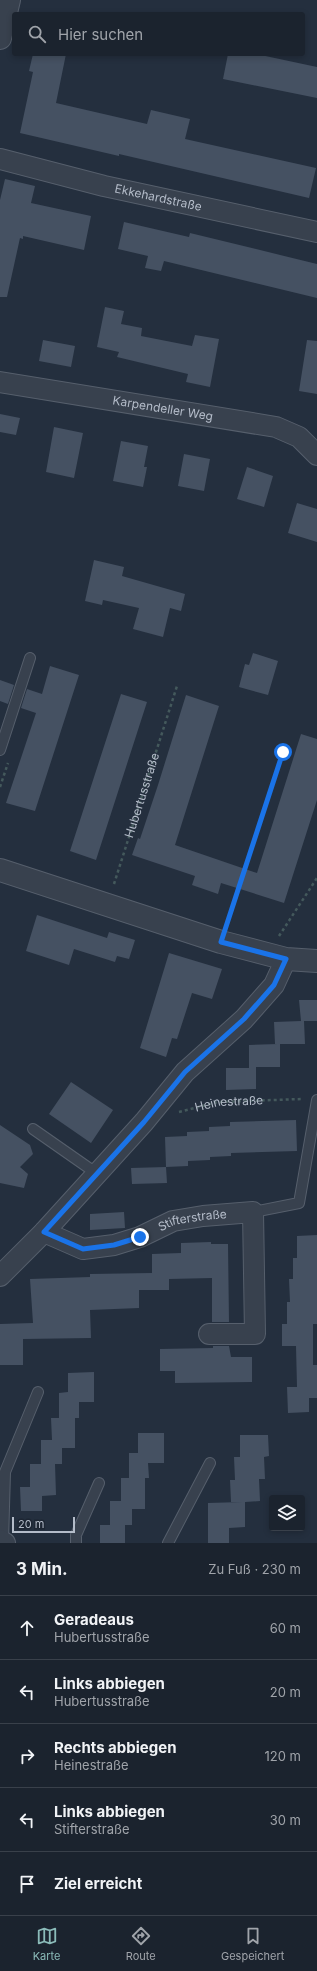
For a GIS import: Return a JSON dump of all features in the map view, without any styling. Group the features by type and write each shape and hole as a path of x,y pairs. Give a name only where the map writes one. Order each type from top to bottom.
{"street":[{"path":"0,38 9,0"},
{"name":"Ekkehardstraße","path":"0,159 104,186 317,232"},
{"name":"Karpendeller Weg","path":"0,382 276,427 299,437 317,455"},
{"path":"0,870 221,942 277,957 317,961"},
{"path":"0,1276 44,1232 96,1173 144,1122 185,1072 244,1019 274,985 277,957"},
{"path":"209,1334 255,1334 253,1212"},
{"name":"Stifterstraße","path":"44,1232 83,1249 114,1245 140,1237 173,1221 203,1216 253,1212"}],"lane":[{"path":"0,750 30,658"},
{"name":"Stifterstraße","path":"253,1212 299,1203 313,1099"},
{"path":"33,1128 96,1173"},
{"path":"3,1542 5,1472 38,1392"},
{"path":"168,1543 210,1463"},
{"path":"76,1543 76,1535 99,1483"}],"path":[{"name":"Hubertusstraße","path":"107,905 177,686"},
{"path":"221,942 283,752"},
{"path":"277,957 317,878"},
{"name":"Heinestraße","path":"144,1122 218,1102 313,1099"}],"building":[{"path":"33,56 66,56 56,103 147,124 151,110 190,119 185,139 316,168 309,198 119,154 119,156 20,133 33,72 29,71"},
{"path":"228,56 265,56 317,67 317,98 223,79"},
{"path":"5,179 35,186 31,203 91,216 84,250 23,236 23,239 20,238 7,297 0,297 0,200"},
{"path":"124,222 189,237 190,233 317,264 317,298 164,261 161,271 145,268 148,256 118,249"},
{"path":"105,307 124,311 121,324 142,328 141,336 192,346 195,335 219,339 210,387 186,382 188,374 117,357 119,352 97,347"},
{"path":"43,340 75,346 71,367 39,361"},
{"path":"307,340 317,341 317,394 299,391"},
{"path":"0,414 20,418 16,435 0,432"},
{"path":"54,427 83,433 74,478 46,472"},
{"path":"121,441 148,446 144,467 147,467 143,487 113,481"},
{"path":"184,454 210,459 204,491 178,486"},
{"path":"247,467 273,476 264,507 237,499"},
{"path":"297,503 317,509 317,542 288,533"},
{"path":"94,560 124,567 122,576 185,594 181,611 170,608 163,637 133,629 139,608 103,600 102,605 85,601"},
{"path":"253,653 278,661 268,695 239,687 245,664 249,665"},
{"path":"50,666 79,675 35,811 6,803 36,713 21,708 27,689 42,694"},
{"path":"0,680 14,685 8,704 0,701"},
{"path":"121,694 147,702 96,860 70,851"},
{"path":"186,695 219,706 175,845 257,873 301,734 317,739 317,800 284,903 221,883 218,894 192,885 195,876 132,855 138,838 140,839"},
{"path":"37,915 107,938 109,932 135,940 129,959 117,956 115,962 74,949 69,965 26,951"},
{"path":"169,953 222,969 212,999 192,993 177,1039 172,1038 166,1057 140,1048"},
{"path":"299,1000 317,1000 317,1021 304,1021 305,1044 280,1044 280,1067 256,1067 256,1089 226,1090 226,1068 249,1068 249,1045 278,1044 275,1044 274,1022 301,1021"},
{"path":"71,1082 113,1110 91,1143 49,1114"},
{"path":"296,1120 297,1151 231,1153 231,1156 210,1157 210,1160 188,1161 188,1166 166,1167 165,1137 187,1136 187,1132 209,1131 209,1127 230,1126 230,1122"},
{"path":"0,1125 30,1145 33,1154 20,1167 28,1174 24,1188 0,1183"},
{"path":"166,1167 167,1183 132,1184 131,1168"},
{"path":"124,1212 125,1228 90,1230 90,1214"},
{"path":"317,1235 317,1324 313,1324 313,1365 317,1365 317,1398 309,1398 309,1412 288,1413 287,1387 297,1387 296,1346 282,1346 282,1324 287,1324 287,1302 290,1302 289,1279 293,1279 293,1258 297,1258 297,1236"},
{"path":"211,1242 211,1244 228,1244 229,1322 212,1322 212,1278 169,1279 169,1290 139,1290 139,1308 90,1310 91,1338 23,1339 23,1365 0,1365 0,1324 33,1323 30,1279 90,1277 90,1274 152,1273 152,1254 181,1253 181,1243"},
{"path":"213,1346 229,1346 231,1357 252,1357 252,1382 175,1383 175,1371 160,1371 160,1349 213,1348"},
{"path":"94,1372 94,1402 79,1402 79,1418 75,1418 75,1448 62,1448 62,1464 41,1464 41,1440 52,1440 51,1418 59,1418 59,1393 68,1392 68,1373"},
{"path":"138,1433 164,1433 164,1463 148,1463 149,1478 145,1478 145,1509 132,1509 132,1525 110,1525 110,1501 121,1501 121,1478 129,1478 129,1453 138,1453"},
{"path":"240,1435 268,1435 269,1456 264,1457 265,1479 259,1479 260,1501 245,1502 245,1527 229,1528 229,1543 208,1543 208,1503 242,1502 231,1502 230,1480 235,1480 234,1457 240,1457"},
{"path":"30,1464 55,1464 56,1495 42,1496 42,1511 21,1511 20,1487 30,1487"},
{"path":"100,1525 125,1525 125,1543 100,1543"}],"route":[{"path":"140,1237 114,1245 83,1249 44,1232 144,1122 185,1072 244,1019 274,985 286,959 221,942 283,752"}]}
